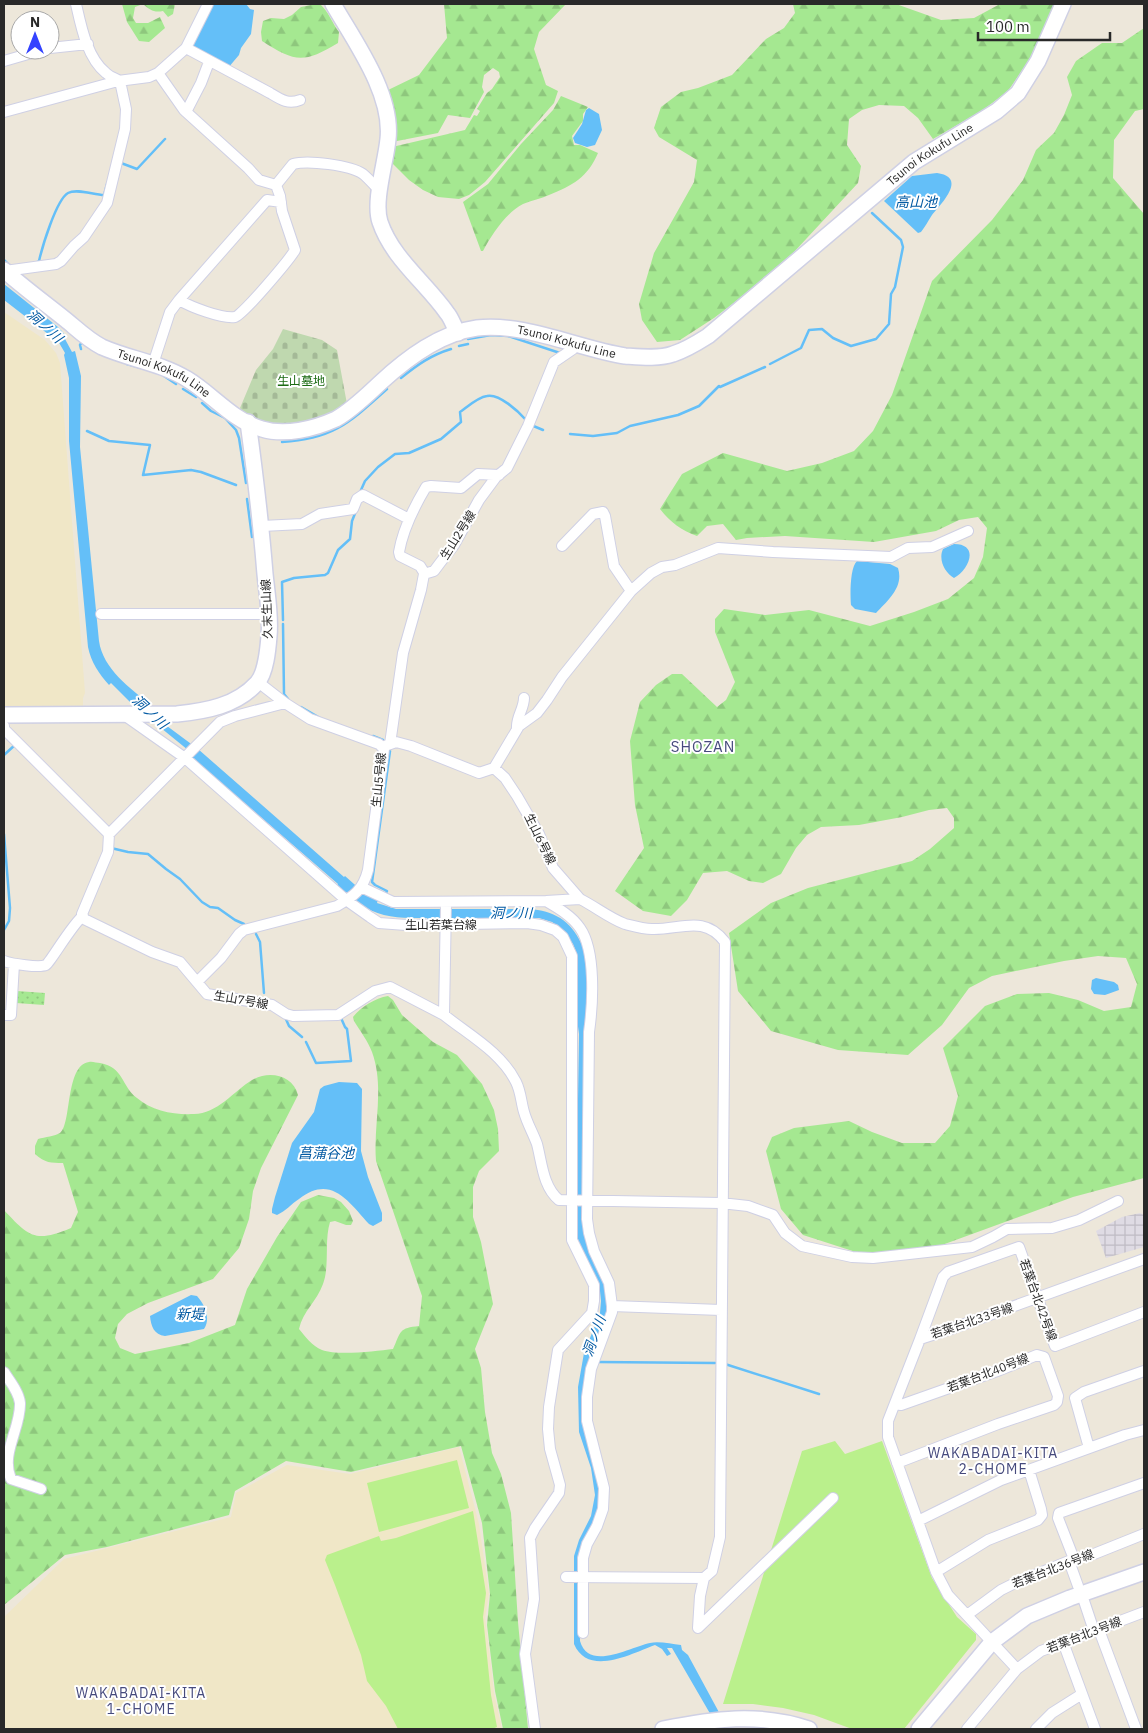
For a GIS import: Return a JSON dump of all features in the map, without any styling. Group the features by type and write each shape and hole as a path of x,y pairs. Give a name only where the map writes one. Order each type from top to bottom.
{"street":[{"path":"76,4 95,60 108,75 120,81"},
{"path":"4,112 120,81 149,77 158,73 186,48 208,4"},
{"path":"334,4 374,76 386,105 389,138 378,204 378,219 383,232 397,253 448,314 458,333"},
{"name":"Tsunoi Kokufu Line","path":"4,270 21,286 84,336 100,346 153,364 185,378 203,389 240,418 262,429 275,432 313,427 336,418 356,405 414,354 458,333 477,328 514,329 611,354 641,357 672,355 708,336 914,162 997,111 1018,93 1038,61 1063,4"},
{"path":"60,47 88,44"},
{"path":"186,48 280,100 295,102 300,100"},
{"path":"186,112 210,62"},
{"path":"158,73 186,112 259,180 276,185"},
{"path":"4,270 56,264 61,261 84,238 107,203 126,120 126,109 120,81"},
{"path":"276,185 293,164 301,159 352,169 363,174 380,191"},
{"path":"179,300 188,305 228,317 238,316 270,281 295,250 282,211 282,202 276,185"},
{"path":"153,364 170,312 179,300 267,200 282,202"},
{"name":"生山2号線","path":"425,574 434,571 454,545 479,500 507,468 528,426 554,362 573,349 575,344"},
{"name":"久末生山線","path":"248,422 262,526 270,634 266,663 258,682"},
{"path":"499,475 478,474 461,488 426,487 409,520 398,552 400,556 420,566 425,574 403,653 386,745 396,742 411,746 479,773 494,768 522,722 537,713 562,677 631,591 657,570 718,548 891,557 908,548 932,547 968,531"},
{"path":"262,526 302,524 320,514 353,509 357,499 363,495 409,520"},
{"path":"562,546 593,514 603,512 614,566 631,591"},
{"path":"101,614 268,614"},
{"path":"4,715 177,714 224,706 258,682"},
{"name":"生山5号線","path":"258,682 310,719 386,745 368,870 364,884 361,887"},
{"path":"517,729 516,722 524,704 524,698"},
{"path":"4,1015 10,1015 9,963 46,966 50,962 53,954 77,920 83,916 82,914 108,852 109,834 220,722 285,702"},
{"name":"生山若葉台線","path":"123,714 185,758 346,900 380,923 445,926 541,924 555,930 563,937 572,956 572,1240 594,1285 594,1301 592,1313 558,1350 550,1398 548,1429 550,1449 560,1485 559,1493 530,1538 534,1598 525,1654 535,1729"},
{"path":"4,726 4,729 109,834"},
{"name":"生山6号線","path":"494,768 505,778 517,796 539,834 554,868 580,899 604,914 626,924 652,929 700,925 719,934 724,942 722,1203"},
{"path":"198,982 208,973 244,930 337,906 361,887 393,902 580,899"},
{"path":"546,901 580,927 588,944 591,960 587,1219 594,1251 610,1283 612,1306 612,1312 590,1369 587,1397 587,1421 604,1488 603,1509 598,1526 587,1544 583,1558 583,1633"},
{"path":"444,1015 446,902"},
{"name":"生山7号線","path":"83,916 84,919 152,952 180,962 207,994 272,1005 293,1016 338,1016 375,991 390,988 444,1015 488,1048 503,1063 516,1082 548,1184 554,1196 560,1200 572,1201"},
{"path":"572,1201 722,1203 748,1206 772,1215 785,1233 802,1246 852,1257 873,1258 972,1247 993,1238 1007,1229 1052,1228 1079,1220 1118,1201"},
{"path":"722,1203 720,1537 712,1571 704,1578 700,1596 698,1628 833,1498"},
{"name":"若葉台北42号線","path":"920,1339 943,1277 948,1272 1019,1247 1055,1346 1144,1312"},
{"name":"若葉台北33号線","path":"1017,1669 948,1595 936,1572 897,1463 887,1430 888,1421 920,1339 1144,1259"},
{"path":"612,1306 721,1310"},
{"name":"若葉台北40号線","path":"895,1404 901,1404 963,1383 1037,1354 1044,1358 1058,1396 1057,1402 1054,1405 998,1424 897,1463"},
{"path":"1090,1448 1075,1398 1084,1392 1144,1371"},
{"path":"4,1372 20,1403 17,1423 10,1446 8,1472 11,1479 41,1489"},
{"path":"918,1521 973,1493 1029,1470 1125,1435 1144,1430"},
{"path":"936,1572 988,1540 1038,1520 1042,1515 1042,1509 1029,1470"},
{"path":"1078,1586 1058,1518 1059,1513 1144,1483"},
{"name":"若葉台北36号線","path":"967,1615 1000,1590 1071,1560 1110,1548 1144,1534"},
{"path":"920,1729 992,1642 1027,1616 1070,1598 1144,1572"},
{"path":"566,1577 704,1578"},
{"path":"1084,1602 1136,1729"},
{"name":"若葉台北3号線","path":"967,1729 1017,1669 1041,1651 1144,1612"},
{"path":"1063,1642 1095,1729"},
{"path":"1036,1729 1052,1713 1082,1694"},
{"path":"663,1729 726,1718 772,1721 808,1729"}],"shaded area":[{"path":"4,312 45,340 56,353 60,363 85,693 83,709 4,709"},
{"path":"1140,1213 1144,1215 1144,1247 1106,1258 1096,1231 1122,1217"},
{"path":"459,1447 479,1524 489,1594 485,1618 494,1693 502,1729 4,1729 4,1617 64,1559 231,1517 236,1493 287,1465 350,1474"}],"green space":[{"path":"122,4 143,4 135,7 133,18 136,23 148,23 160,17 165,28 149,42 139,41 127,22"},
{"path":"143,4 175,4 173,14 168,17 163,11 157,12"},
{"path":"320,4 323,7 339,32 338,43 316,54 299,58 283,53 262,41 263,21 271,18 284,19 301,7"},
{"path":"444,4 566,4 539,32 534,49 546,85 558,91 554,103 485,182 469,195 459,199 438,197 423,190 409,180 390,161 392,147 465,130 474,115 477,116 480,111 477,109 500,77 499,72 493,68 484,75 482,87 484,92 470,118 448,115 438,133 392,142 386,91 419,75 447,38"},
{"path":"793,4 896,4 941,20 974,18 1000,4 1054,4 1046,28 1029,60 1008,91 983,110 933,139 918,118 904,106 879,105 862,110 849,119 847,145 861,166 858,183 794,252 747,293 714,318 680,340 657,342 642,320 639,304 654,253 694,182 697,160 659,137 654,128 661,107 681,92 698,88 732,75 766,39 784,28 795,13"},
{"path":"1144,28 1144,109 1135,111 1114,140 1113,178 1144,214 1144,1178 1073,1197 942,1245 862,1254 803,1235 781,1209 766,1151 772,1137 794,1128 849,1121 902,1143 935,1143 950,1126 958,1096 943,1048 985,1006 1017,994 1049,993 1078,1000 1104,1011 1131,1007 1137,984 1126,958 1098,956 992,976 969,988 942,1025 908,1055 838,1050 771,1031 738,991 729,933 771,903 808,888 912,861 930,849 954,828 954,818 947,808 859,825 821,827 807,835 796,848 781,874 763,883 749,881 727,871 703,873 687,900 671,916 643,911 615,891 644,848 635,805 630,741 640,702 656,685 672,674 682,674 717,707 726,700 735,682 715,632 715,619 724,609 765,615 809,610 870,626 948,599 974,578 983,557 987,528 978,517 959,520 936,531 874,542 785,536 736,540 723,524 707,526 697,536 691,534 672,522 660,509 682,474 723,453 787,471 822,463 854,451 873,431 892,395 932,281 992,220 1023,180 1036,150 1054,133 1072,95 1067,77 1076,61 1102,43 1122,43"},
{"path":"561,96 588,107 583,114 583,121 572,136 574,145 580,145 598,153 594,161 584,174 572,184 517,208 500,224 483,251 481,251 463,202 488,184 521,144 553,110"},
{"name":"生山墓地","path":"283,329 322,340 337,350 347,404 322,419 285,428 243,416 240,408 256,370 273,349"},
{"path":"17,991 45,993 44,1005 16,1003"},
{"path":"388,996 393,1000 402,1015 433,1042 457,1055 482,1084 494,1110 498,1129 499,1151 479,1171 473,1187 473,1217 481,1242 493,1304 475,1349 481,1368 485,1412 492,1453 501,1474 511,1513 518,1622 528,1729 503,1729 495,1691 487,1625 490,1594 482,1523 461,1446 351,1472 286,1461 235,1491 229,1515 107,1547 65,1555 4,1605 4,1210 20,1226 33,1235 49,1235 71,1228 78,1212 63,1163 45,1161 35,1154 35,1146 38,1139 58,1134 64,1127 72,1083 76,1073 81,1066 89,1062 108,1065 114,1068 132,1093 143,1102 156,1109 179,1114 202,1113 210,1110 252,1080 266,1075 280,1076 286,1079 295,1088 298,1095 261,1168 253,1191 249,1219 239,1248 213,1279 148,1303 127,1314 118,1324 115,1338 120,1348 135,1354 189,1343 235,1325 247,1289 277,1237 301,1202 318,1195 334,1198 341,1202 349,1211 353,1221 351,1225 335,1221 330,1222 323,1284 299,1329 315,1346 329,1352 393,1349 404,1329 419,1326 422,1296 376,1161 378,1079 376,1066 372,1052 353,1017 369,1004"},
{"path":"835,1441 845,1454 882,1441 932,1578 957,1617 976,1634 976,1640 904,1729 852,1729 814,1715 783,1708 753,1704 723,1704 802,1451"},
{"path":"457,1460 469,1508 379,1532 367,1483"},
{"path":"473,1511 486,1593 483,1617 491,1695 497,1727 492,1729 398,1729 386,1706 367,1681 361,1655 325,1560 327,1555 379,1536 381,1541 396,1538"}],"water":[{"path":"214,4 246,4 250,9 254,10 251,34 241,48 239,55 228,68 188,47"},
{"path":"589,108 599,114 602,130 595,145 587,147 575,143 573,138 582,124 586,110"},
{"name":"高山池","path":"937,173 951,180 951,185 946,198 921,232 918,233 884,201 912,176"},
{"name":"洞ノ川","path":"4,284 58,327 67,337 65,339 72,352 75,351 81,376 80,447 99,641 106,660 112,669 151,705 149,708 167,726 198,749 344,877 363,892 378,900 377,903 396,909 534,909 550,913 563,920 575,932 584,948 587,957 587,967 584,1235 606,1288 609,1304 586,1370 600,1499 579,1589 580,1641 585,1650 592,1655 601,1656 611,1655 654,1642 681,1645 682,1650 688,1655 727,1729 719,1729 672,1648 667,1648 671,1654 667,1656 662,1649 655,1645 623,1657 599,1661 589,1659 581,1654 574,1644 574,1556 579,1540 591,1516 595,1495 591,1468 579,1432 578,1387 584,1353 600,1313 601,1301 600,1291 577,1242 579,1034 577,1019 577,954 573,944 562,929 552,922 539,918 428,920 427,918 387,916 365,907 363,908 337,886 338,884 190,756 188,750 134,706 111,683 109,685 105,681 93,663 88,647 69,441 69,378 65,353 58,341 56,342 4,300"},
{"path":"954,544 967,548 969,558 964,569 954,578 945,570 941,557 943,549"},
{"path":"857,561 890,564 898,568 899,581 897,587 876,613 855,609 851,605 852,575"},
{"path":"1096,978 1114,982 1118,985 1119,990 1105,995 1094,994 1091,989 1092,980"},
{"name":"菖蒲谷池","path":"339,1082 357,1083 362,1089 361,1151 368,1177 382,1213 382,1221 373,1226 346,1199 330,1190 320,1189 310,1192 277,1215 272,1213 275,1197 292,1143 314,1112 320,1089"},
{"name":"新堤","path":"191,1295 197,1296 205,1307 207,1320 204,1329 165,1336 158,1334 152,1326 150,1316"}],"waterway":[{"path":"121,163 137,169 165,139"},
{"path":"37,262 39,261 54,214 63,197 68,193 76,191 104,195 107,184"},
{"path":"770,364 801,348 809,330 822,329 833,338 851,346 876,339 889,324 891,294 895,287 903,247 901,240 872,213"},
{"path":"4,260 9,265"},
{"path":"468,339 491,335 508,336 560,353"},
{"path":"81,349 80,345 83,343"},
{"path":"459,346 468,344"},
{"path":"401,378 424,361 451,349"},
{"path":"127,364 138,367"},
{"path":"720,387 765,367"},
{"path":"164,376 176,384"},
{"path":"570,434 593,436 617,433 630,426 678,415 699,406 719,386"},
{"path":"183,389 196,397"},
{"path":"282,442 315,437 340,427 387,389"},
{"path":"361,490 365,481 378,467 395,454 409,453 441,439 461,422 460,412 480,398 487,396 497,397 519,412 526,420"},
{"path":"202,403 211,411 225,418 236,430 246,483"},
{"path":"531,425 543,430"},
{"path":"87,431 109,441 150,445 143,475 191,470 236,485"},
{"path":"247,499 252,537"},
{"path":"283,620 282,582 294,578 325,575 328,573 338,550 350,539 352,521 356,511"},
{"path":"283,624 284,694 288,699"},
{"path":"301,707 320,718"},
{"path":"373,736 383,740"},
{"path":"4,755 16,744"},
{"path":"386,893 387,891 372,882 390,751"},
{"path":"4,834 10,908 9,921 4,930"},
{"path":"111,848 148,854 180,879 202,902 210,907 218,908 244,924"},
{"path":"256,934 260,942 264,993"},
{"path":"285,1017 289,1026 302,1037"},
{"path":"341,1018 347,1029 351,1061"},
{"path":"306,1042 316,1063 351,1061"},
{"name":"洞ノ川","path":"597,1362 715,1363"},
{"path":"725,1364 819,1394"}],"district":[{"name":"SHOZAN","path":"703,747"},
{"name":"WAKABADAI-KITA 2-CHOME","path":"993,1462"},
{"name":"WAKABADAI-KITA 1-CHOME","path":"141,1702"}]}
